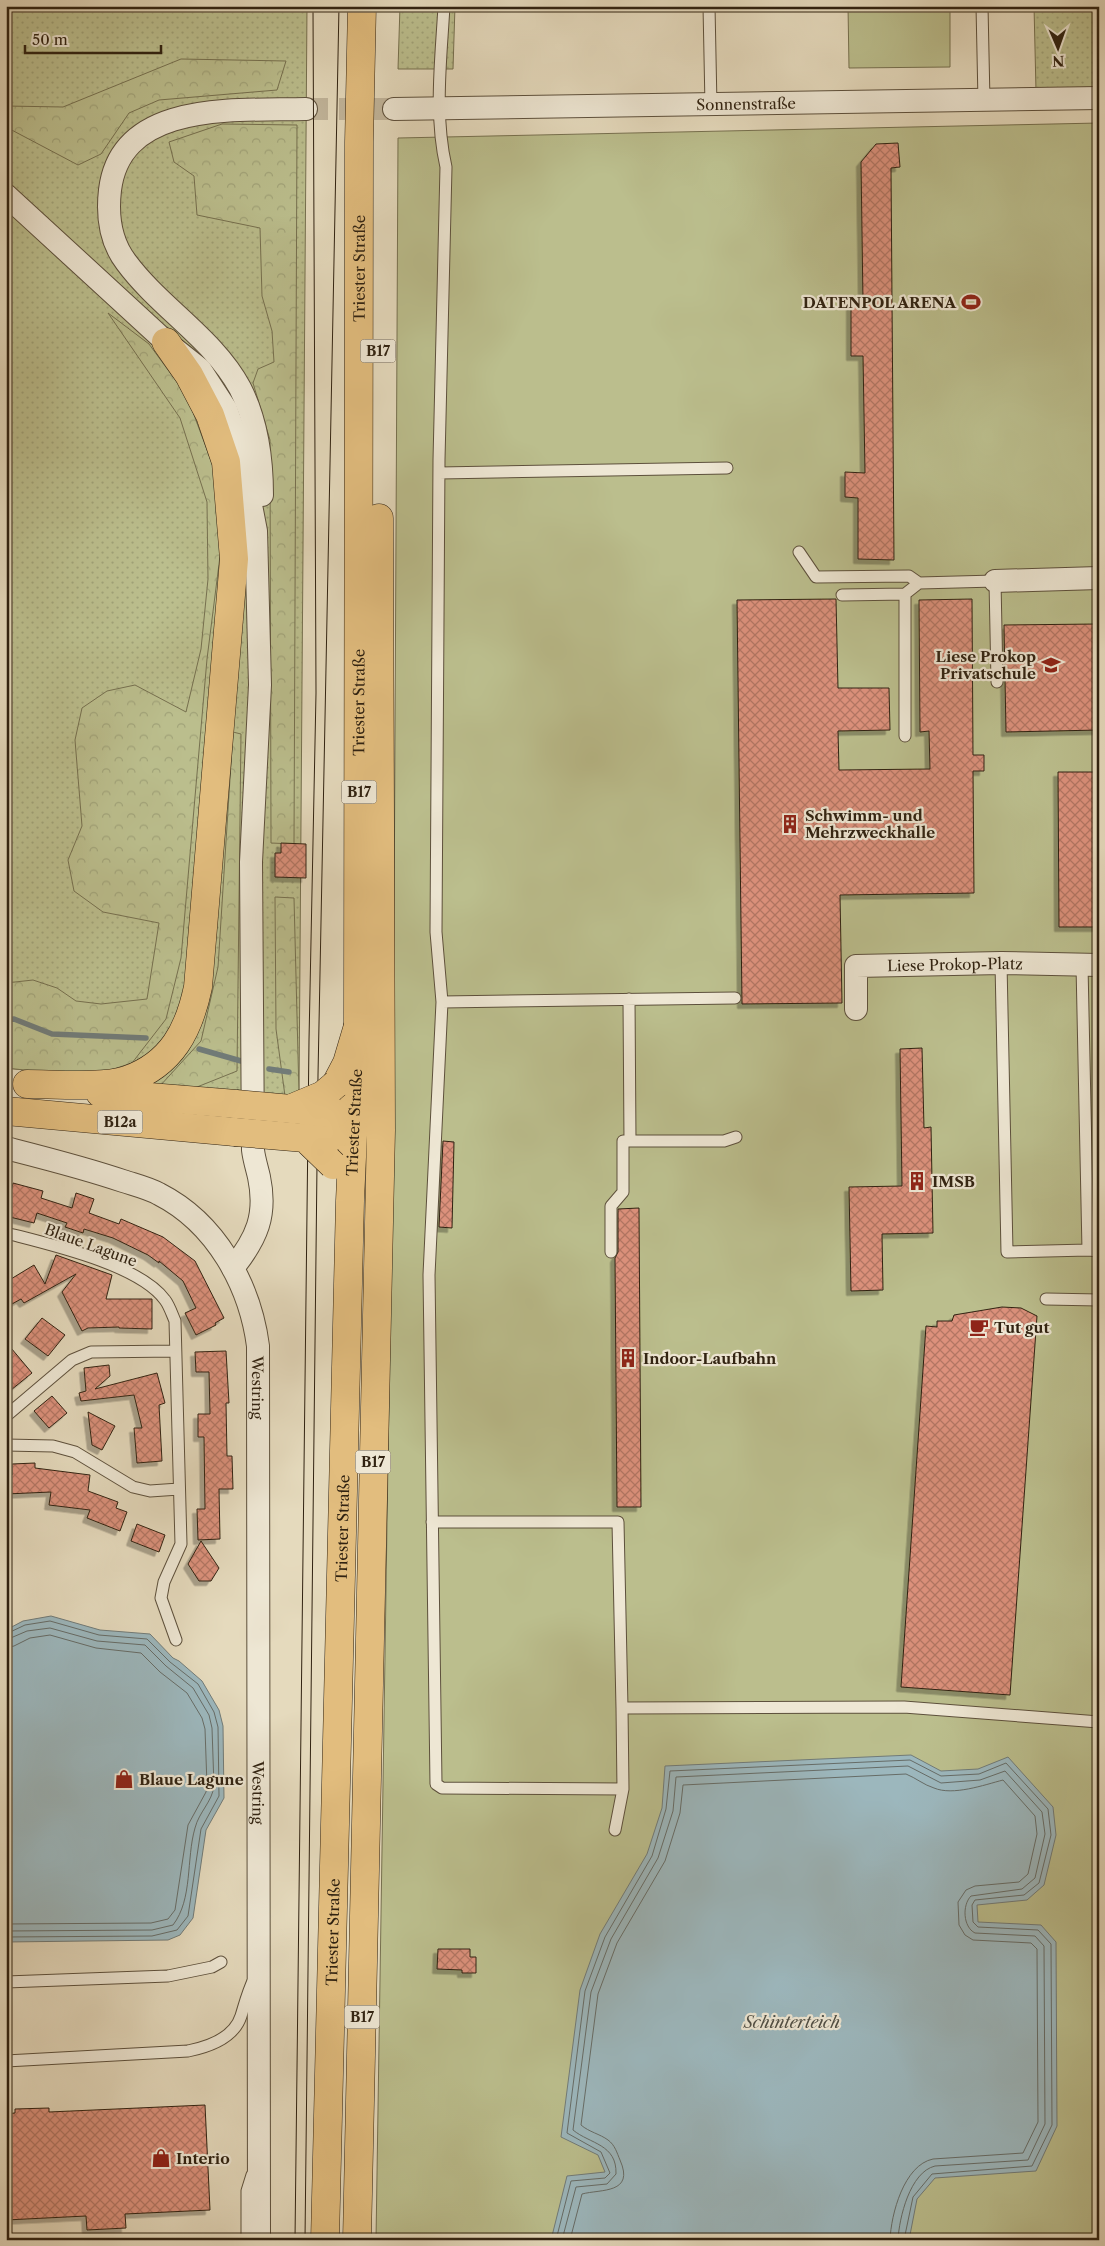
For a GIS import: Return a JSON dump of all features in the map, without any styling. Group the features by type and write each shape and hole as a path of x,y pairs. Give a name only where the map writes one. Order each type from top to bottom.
{"main road":[{"name":"Triester Straße","path":"325,2240 350,1201 344,1125 358,1026 362,6"},
{"name":"Triester Straße","path":"357,2240 381,1130 378,6"},
{"path":"17,1083 100,1083 126,1080 158,1064 180,1040 192,1016 198,987 234,559 226,462 210,415 189,375 166,342"},
{"path":"290,1109 323,1096 336,1084 347,1063 358,1026"},
{"path":"17,1083 100,1093 290,1109 344,1125 381,1130"},
{"name":"B12a","path":"6,1111 305,1138 344,1125"},
{"path":"305,1138 334,1164 350,1201"}],"street":[{"name":"Sonnenstraße","path":"394,109 711,106 1099,98"},
{"path":"256,531 261,514 261,469 258,444 248,406 237,383 217,355 124,261 112,233 109,202 111,185 115,170 125,151 137,137 154,127 177,118 199,114 306,108"},
{"path":"6,195 166,342 200,369 226,409 240,448 256,531 260,685 251,862 253,1150 259,1177 262,1210 256,1233 233,1268"},
{"path":"995,581 1099,578"},
{"name":"Liese Prokop-Platz","path":"856,1009 856,966 1001,963 1090,965"},
{"name":"Westring","path":"6,1148 105,1175 158,1193 180,1206 216,1241 233,1268 255,1322 258,1346 259,2240"}],"lane":[{"path":"444,6 439,108 440,141 446,167 439,473 436,932 442,1002 429,1275 438,1786 623,1788"},
{"path":"709,6 711,106"},
{"path":"982,6 984,101"},
{"path":"439,473 727,468"},
{"path":"799,552 816,577 909,576 919,583"},
{"path":"842,595 904,594 919,583 995,581 996,682"},
{"path":"904,594 905,736"},
{"path":"1001,963 1007,1252 1093,1250 1090,965"},
{"path":"442,1002 735,998"},
{"path":"629,999 631,1141"},
{"path":"611,1252 611,1206 623,1192 623,1141 724,1141 736,1138"},
{"name":"Blaue Lagune","path":"6,1232 61,1247 123,1270 149,1284 165,1300 175,1321 181,1544 164,1582 161,1598 176,1640"},
{"path":"1046,1299 1099,1300"},
{"path":"6,1416 72,1360 91,1352 176,1351"},
{"path":"6,1445 53,1446 75,1452 133,1487 150,1491 179,1489"},
{"path":"432,1522 618,1522 623,1788 615,1830"},
{"path":"622,1708 904,1707 1099,1722"},
{"path":"6,1982 168,1976 212,1967 221,1962"},
{"path":"6,2060 188,2051 210,2046 227,2035 241,2018 245,1998 259,1968"},
{"path":"247,2240 247,2191 250,2177 260,2166"}],"green space":[{"path":"6,6 307,6 299,1094 285,1096 145,1086 89,1077 6,1068"},
{"path":"400,6 455,6 453,69 398,69"},
{"path":"848,6 950,6 950,67 849,68"},
{"path":"1034,6 1099,6 1099,88 1036,91"},
{"path":"181,59 286,61 277,90 159,100 129,113 101,154 78,165 6,127 6,106 63,107"},
{"path":"1099,123 1099,2240 376,2240 393,1136 398,138"},
{"path":"222,124 297,125 294,844 271,843 270,440 253,383 258,369 274,362 272,331 262,296 260,228 197,215 194,176 174,162 169,142"},
{"path":"108,313 149,344 187,396 217,477 220,556 207,659 181,958 166,1019 132,1063 89,1077 6,1068 6,983 33,980 57,988 76,1001 101,1004 147,999 159,923 103,912 74,891 68,860 82,826 75,740 82,708 107,691 135,685 186,712 201,649 208,579 207,502 180,418"},
{"path":"233,732 241,734 237,1071 192,1089 159,1087 201,1041 218,967"},
{"path":"275,897 294,898 299,1094 285,1096 276,1029"}],"water":[{"name":"Blaue Lagune","path":"51,1616 100,1630 150,1634 173,1658 202,1681 219,1710 223,1726 224,1798 206,1830 193,1918 180,1935 168,1940 6,1942 6,1630 23,1621"},
{"name":"Schinterteich","path":"911,1755 941,1771 978,1769 1008,1757 1053,1807 1056,1835 1044,1885 1027,1900 977,1905 978,1922 1041,1925 1056,1942 1057,2126 1036,2171 935,2178 917,2199 909,2240 751,2240 749,2238 728,2240 551,2240 567,2176 605,2172 598,2155 561,2137 580,1990 600,1934 647,1854 662,1808 665,1766"}],"building":[{"path":"898,143 900,167 891,168 894,560 858,559 858,498 845,497 845,472 865,473 863,356 851,356 851,304 863,303 861,162 876,144"},
{"name":"Schwimm- und Mehrzweckhalle","path":"836,599 838,688 889,688 890,730 838,731 839,770 930,769 929,731 920,732 919,600 972,599 973,755 984,755 984,771 973,771 974,893 840,895 842,1003 742,1004 737,600"},
{"name":"Liese Prokop Privatschule","path":"1097,624 1099,730 1006,732 1004,625"},
{"path":"1058,772 1099,772 1099,927 1059,927"},
{"path":"281,843 306,844 306,878 275,877 275,853 281,853"},
{"path":"922,1048 924,1128 931,1127 933,1233 882,1234 883,1290 851,1291 849,1187 902,1186 900,1049"},
{"path":"443,1141 454,1142 452,1228 439,1227"},
{"path":"13,1183 43,1191 41,1198 72,1208 76,1193 94,1199 89,1213 119,1224 121,1219 163,1237 195,1261 224,1318 215,1323 216,1325 196,1335 185,1313 196,1308 183,1281 159,1261 159,1263 148,1255 113,1238 84,1229 83,1233 65,1227 67,1223 37,1213 34,1223 6,1216"},
{"name":"Indoor-Laufbahn","path":"639,1208 641,1507 617,1507 615,1258 618,1252 618,1209"},
{"path":"56,1255 112,1275 106,1299 152,1299 152,1329 119,1327 88,1328 82,1331 62,1292 76,1274 24,1303 21,1299 12,1304 6,1294 6,1282 34,1265 45,1284"},
{"path":"1002,1307 1021,1308 1037,1316 1010,1695 901,1687 926,1326 937,1327 937,1321 952,1321 954,1315"},
{"path":"42,1318 65,1335 48,1356 25,1339"},
{"path":"6,1342 32,1373 6,1394"},
{"path":"226,1351 229,1403 226,1403 227,1456 232,1456 233,1489 219,1489 220,1539 198,1540 197,1509 205,1509 204,1437 198,1437 198,1414 210,1414 209,1372 196,1372 195,1352"},
{"path":"109,1365 110,1376 95,1389 157,1373 165,1403 159,1405 162,1461 137,1463 134,1428 142,1428 134,1395 81,1401 79,1393 86,1391 84,1368"},
{"path":"52,1396 67,1413 49,1428 34,1411"},
{"path":"88,1412 115,1426 102,1450 92,1445"},
{"path":"35,1463 35,1468 90,1475 88,1491 118,1502 116,1508 127,1512 120,1531 87,1518 90,1510 49,1505 51,1492 6,1494 6,1476 12,1475 12,1464"},
{"path":"137,1524 165,1535 159,1552 131,1541"},
{"path":"201,1541 219,1568 211,1581 199,1581 188,1564"},
{"path":"438,1949 470,1949 470,1957 476,1957 476,1973 462,1973 462,1970 437,1969"},
{"path":"205,2105 210,2210 125,2214 126,2228 87,2230 86,2216 6,2220 6,2114 15,2113 15,2109 49,2108 49,2112"}],"waterway":[{"path":"6,1020 14,1019 52,1034 146,1038"},
{"path":"199,1049 241,1061"},
{"path":"269,1069 289,1072"}],"tunnel":[{"path":"306,109 394,109"}],"tram line":[{"path":"295,2240 309,1040 316,693 313,6"},
{"path":"305,2240 318,1075 339,6"}],"place":[{"name":"DATENPOL ARENA","path":"971,302"},
{"name":"Liese Prokop Privatschule","path":"1051,665"},
{"name":"Schwimm- und Mehrzweckhalle","path":"790,824"},
{"name":"IMSB","path":"917,1181"},
{"name":"Tut gut","path":"979,1327"},
{"name":"Indoor-Laufbahn","path":"628,1358"},
{"name":"Blaue Lagune","path":"124,1779"},
{"name":"Interio","path":"161,2158"}]}
